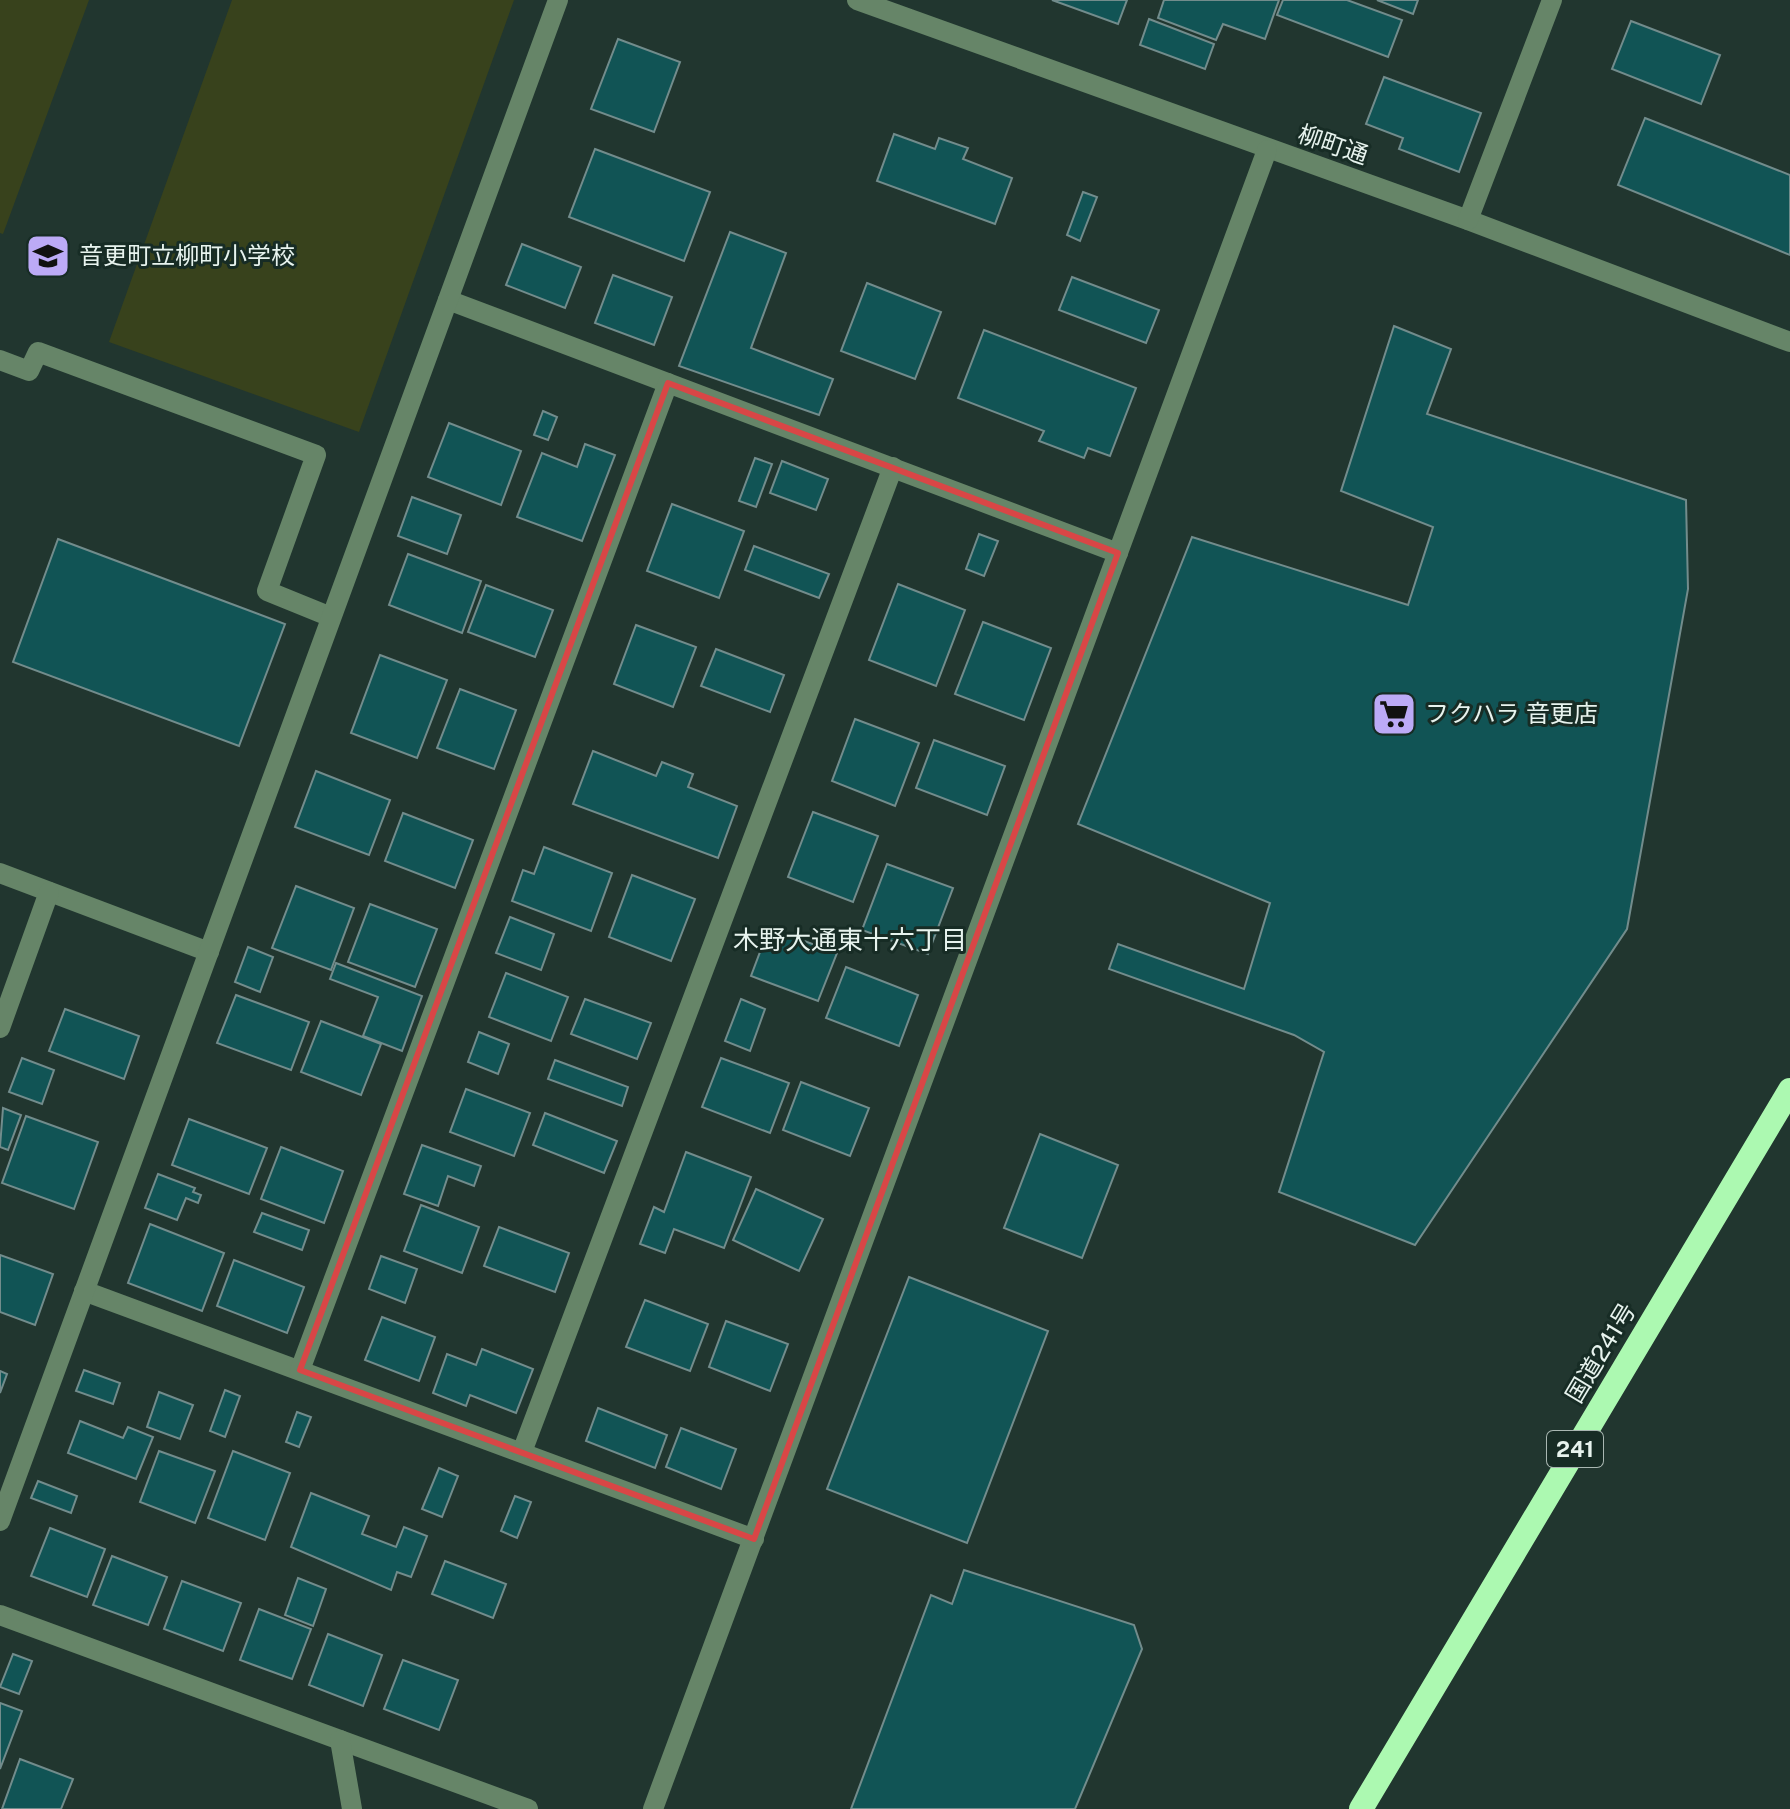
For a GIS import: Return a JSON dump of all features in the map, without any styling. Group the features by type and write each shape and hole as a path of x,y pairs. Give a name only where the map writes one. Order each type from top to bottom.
{"highway":[{"name":"国道241号","path":"1361,1809 1790,1090"}],"street":[{"path":"0,1521 558,0"},
{"name":"柳町通","path":"857,0 1468,220 1790,342"},
{"path":"1468,220 1552,0"},
{"path":"653,1809 1267,150"},
{"path":"448,300 1118,553"},
{"path":"0,360 29,371 38,352 316,455 267,591 331,617"},
{"path":"300,1370 668,383"},
{"path":"522,1452 893,467"},
{"path":"0,873 209,952"},
{"path":"0,1028 49,892"},
{"path":"84,1291 754,1539"},
{"path":"0,1615 528,1809"},
{"path":"340,1740 352,1809"}],"highlighted area":[{"path":"668,383 1118,553 754,1539 300,1370"}],"green space":[{"path":"0,0 89,0 3,234 0,233"},
{"path":"232,0 514,0 359,432 109,342"}],"building":[{"path":"1052,0 1127,0 1118,24"},
{"path":"1164,0 1279,0 1265,39 1223,24 1216,40 1158,18"},
{"path":"1283,0 1347,0 1402,20 1388,57 1277,15"},
{"path":"1377,0 1418,0 1413,14"},
{"path":"1149,19 1214,44 1205,69 1140,45"},
{"path":"1631,21 1720,55 1701,104 1612,69"},
{"path":"618,39 680,62 654,132 591,109"},
{"path":"1384,77 1481,113 1459,172 1399,149 1403,138 1366,124"},
{"path":"1645,118 1790,175 1790,255 1618,185"},
{"path":"894,134 935,149 939,138 968,148 963,159 1012,178 995,224 877,181"},
{"path":"595,149 710,192 684,261 569,217"},
{"path":"1083,192 1097,197 1080,241 1067,235"},
{"path":"730,232 786,253 751,348 833,379 819,415 679,366"},
{"path":"522,244 581,267 565,308 506,285"},
{"path":"613,275 672,297 654,345 595,323"},
{"path":"1072,277 1159,310 1146,343 1059,310"},
{"path":"867,283 941,312 915,379 841,351"},
{"name":"フクハラ 音更店","path":"1394,326 1451,349 1427,414 1686,500 1688,589 1627,929 1415,1245 1279,1192 1324,1052 1294,1035 1109,969 1118,944 1244,989 1270,903 1078,824 1192,537 1408,605 1433,527 1341,491"},
{"path":"984,330 1136,388 1110,456 1088,448 1084,458 1039,441 1044,431 958,398"},
{"path":"543,411 557,417 548,440 534,435"},
{"path":"449,423 521,451 501,505 428,477"},
{"path":"585,444 615,455 582,541 517,517 542,453 577,467"},
{"path":"755,458 772,464 756,507 739,501"},
{"path":"782,461 828,479 816,510 770,493"},
{"path":"412,497 461,515 447,554 398,536"},
{"path":"672,504 744,531 719,598 647,571"},
{"path":"979,534 998,541 984,576 966,569"},
{"path":"58,539 285,624 239,746 13,662"},
{"path":"754,546 829,574 819,598 745,570"},
{"path":"408,554 481,581 462,633 389,605"},
{"path":"898,584 965,610 936,686 869,660"},
{"path":"486,585 553,610 535,657 468,632"},
{"path":"983,622 1051,648 1024,720 955,694"},
{"path":"636,625 696,647 673,707 614,684"},
{"path":"716,649 784,675 770,712 701,686"},
{"path":"380,655 447,680 417,758 351,733"},
{"path":"460,689 516,710 494,769 437,748"},
{"path":"855,719 919,743 895,806 832,781"},
{"path":"934,740 1005,766 987,815 916,788"},
{"path":"593,751 656,776 662,762 693,774 688,787 737,806 718,858 573,804"},
{"path":"316,771 390,800 369,855 295,827"},
{"path":"813,812 878,836 853,902 788,877"},
{"path":"403,813 473,840 455,888 385,861"},
{"path":"544,847 612,873 591,931 512,901 523,870 534,874"},
{"path":"887,864 953,888 928,954 862,930"},
{"path":"632,875 695,899 671,961 609,937"},
{"path":"296,886 354,908 331,970 272,948"},
{"path":"370,904 437,929 415,987 348,962"},
{"path":"510,917 554,934 541,970 496,953"},
{"path":"769,928 837,953 818,1001 751,976"},
{"path":"248,947 273,957 260,992 235,982"},
{"path":"336,963 422,996 402,1051 363,1036 378,997 330,979"},
{"path":"846,967 918,995 899,1046 826,1018"},
{"path":"506,973 568,997 551,1041 489,1017"},
{"path":"236,995 309,1022 291,1070 217,1043"},
{"path":"585,999 651,1023 637,1059 571,1034"},
{"path":"741,999 765,1009 750,1051 725,1041"},
{"path":"65,1009 139,1036 124,1079 49,1051"},
{"path":"321,1021 381,1044 361,1095 301,1072"},
{"path":"479,1032 509,1044 498,1074 468,1062"},
{"path":"22,1058 54,1070 42,1104 9,1092"},
{"path":"721,1058 789,1083 770,1133 702,1107"},
{"path":"555,1060 628,1087 622,1106 548,1079"},
{"path":"801,1082 869,1108 850,1156 783,1130"},
{"path":"466,1089 530,1113 514,1156 450,1132"},
{"path":"3,1108 21,1115 8,1150 0,1147"},
{"path":"545,1113 617,1141 604,1173 533,1145"},
{"path":"26,1116 98,1142 74,1209 2,1183"},
{"path":"189,1119 267,1148 249,1194 172,1165"},
{"path":"1040,1134 1118,1165 1082,1258 1004,1228"},
{"path":"422,1145 481,1166 474,1186 448,1176 438,1206 404,1194"},
{"path":"281,1147 343,1171 324,1223 261,1199"},
{"path":"686,1152 751,1177 724,1248 674,1229 665,1253 640,1244 654,1207 664,1212"},
{"path":"158,1174 195,1188 193,1192 201,1195 198,1203 186,1198 177,1220 145,1208"},
{"path":"756,1189 823,1219 799,1271 733,1240"},
{"path":"421,1205 479,1227 462,1273 404,1251"},
{"path":"262,1213 309,1230 302,1250 254,1232"},
{"path":"150,1224 224,1253 202,1311 128,1283"},
{"path":"499,1227 569,1253 555,1292 484,1266"},
{"path":"0,1255 53,1274 35,1325 0,1312"},
{"path":"381,1256 417,1269 405,1303 369,1289"},
{"path":"234,1260 304,1287 287,1333 217,1306"},
{"path":"909,1277 1048,1331 967,1543 827,1489"},
{"path":"645,1300 708,1324 690,1371 626,1347"},
{"path":"382,1317 435,1337 419,1381 365,1360"},
{"path":"726,1321 788,1344 770,1391 709,1367"},
{"path":"482,1349 533,1369 516,1413 470,1395 466,1406 433,1393 447,1354 476,1365"},
{"path":"84,1370 120,1383 113,1404 76,1391"},
{"path":"0,1371 7,1374 0,1393"},
{"path":"225,1390 240,1396 225,1437 210,1431"},
{"path":"159,1392 193,1405 180,1439 147,1427"},
{"path":"598,1408 667,1435 655,1468 586,1441"},
{"path":"297,1412 311,1417 299,1447 286,1442"},
{"path":"80,1421 123,1438 128,1427 153,1437 136,1479 68,1453"},
{"path":"681,1428 736,1449 721,1489 666,1467"},
{"path":"159,1451 215,1471 195,1523 140,1502"},
{"path":"233,1451 290,1473 265,1540 208,1518"},
{"path":"439,1468 458,1476 442,1517 422,1509"},
{"path":"38,1481 77,1496 71,1513 31,1498"},
{"path":"311,1493 369,1516 362,1534 396,1547 404,1527 427,1536 411,1577 397,1572 391,1590 291,1547"},
{"path":"515,1496 531,1502 517,1538 501,1531"},
{"path":"50,1528 105,1549 87,1597 31,1576"},
{"path":"112,1556 167,1577 148,1625 93,1605"},
{"path":"445,1561 506,1584 493,1618 432,1594"},
{"path":"964,1570 1134,1625 1142,1649 1075,1809 851,1809 931,1595 952,1604"},
{"path":"298,1578 326,1589 313,1626 285,1615"},
{"path":"182,1581 241,1603 223,1651 164,1629"},
{"path":"259,1609 311,1629 292,1679 240,1660"},
{"path":"328,1634 382,1655 363,1706 309,1685"},
{"path":"13,1654 32,1661 19,1694 0,1687"},
{"path":"403,1660 458,1680 439,1730 384,1709"},
{"path":"0,1703 22,1711 0,1769"},
{"path":"20,1759 73,1779 61,1809 2,1809"}],"place":[{"name":"音更町立柳町小学校","path":"48,256"},
{"name":"フクハラ 音更店","path":"1394,714"}],"district":[{"name":"木野大通東十六丁目","path":"850,940"}]}
